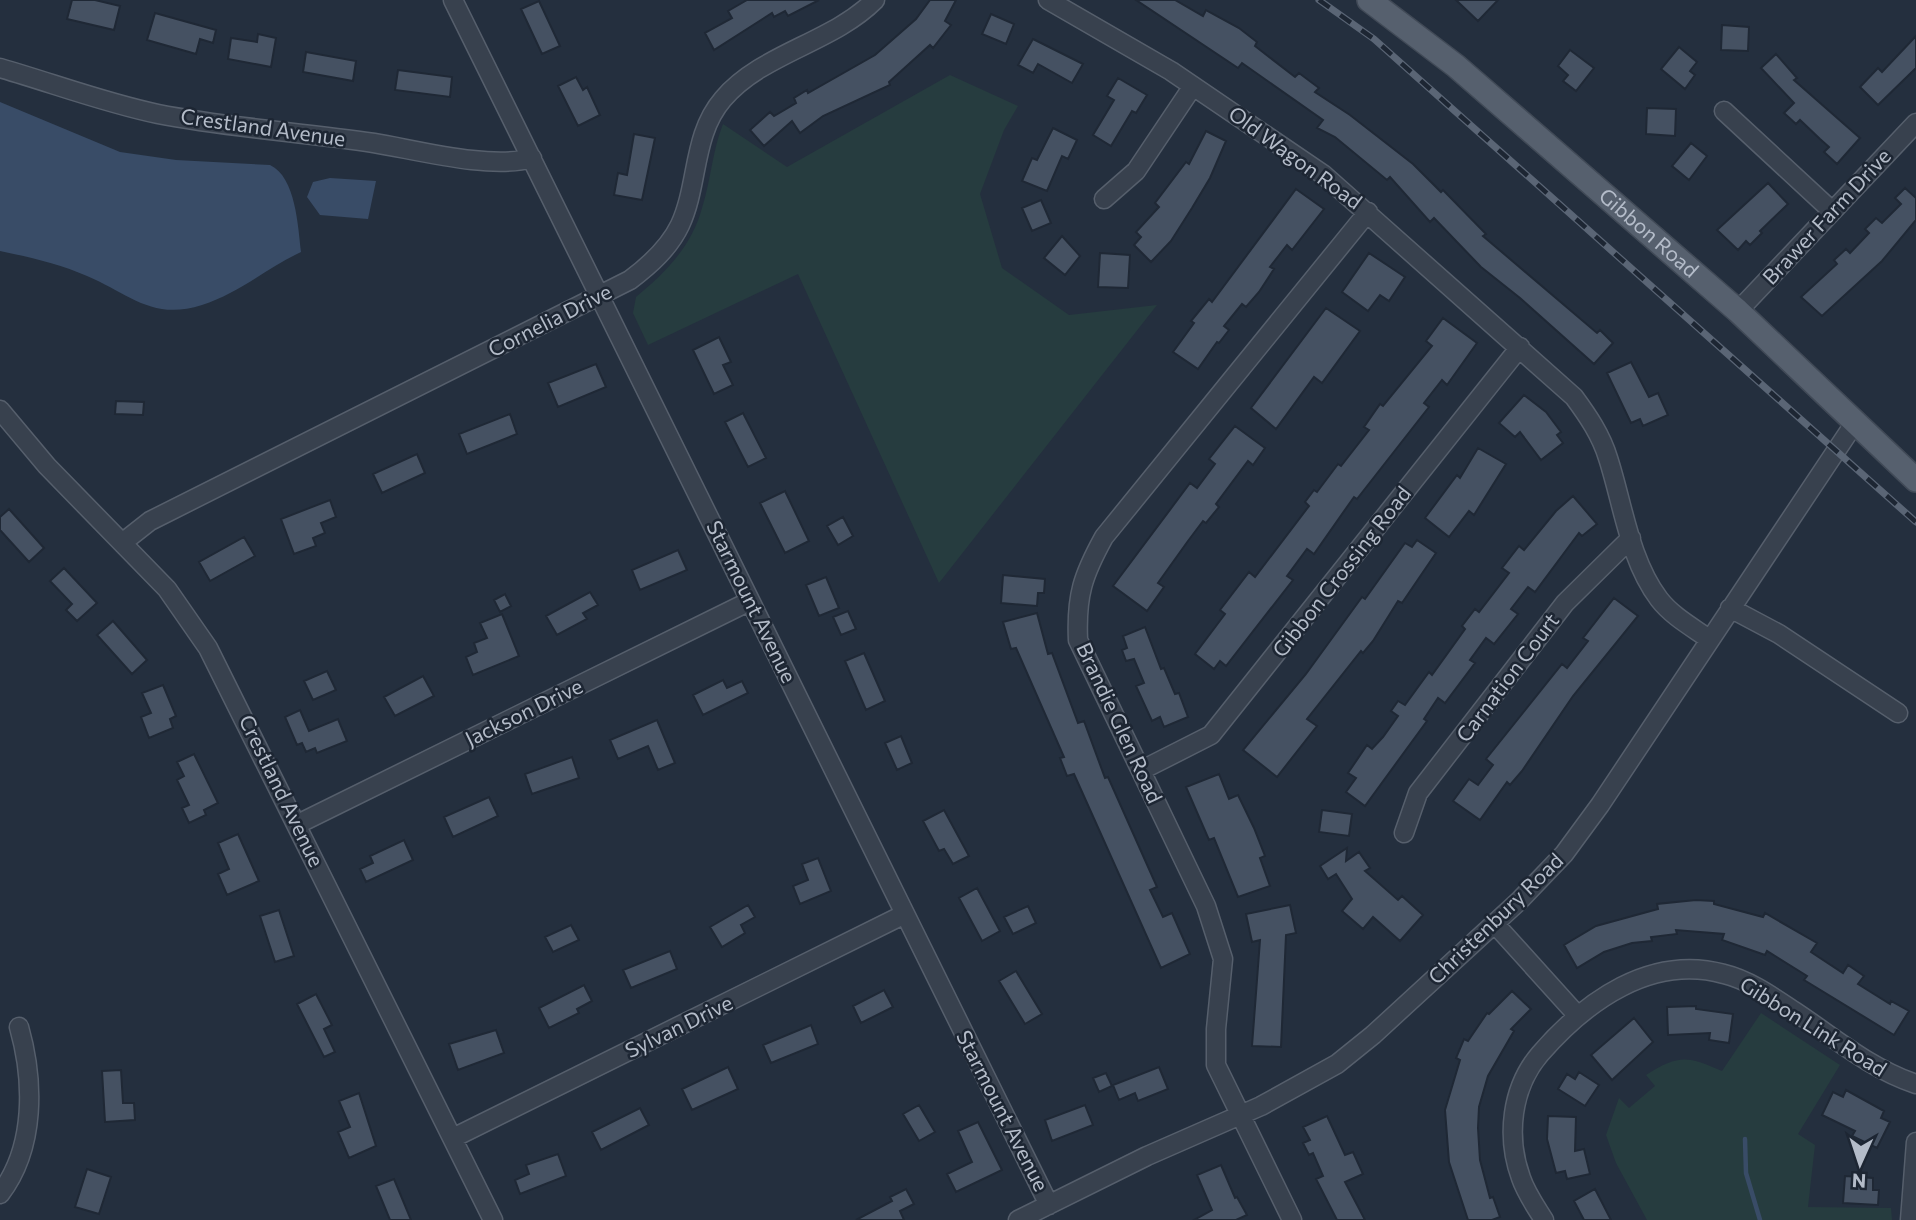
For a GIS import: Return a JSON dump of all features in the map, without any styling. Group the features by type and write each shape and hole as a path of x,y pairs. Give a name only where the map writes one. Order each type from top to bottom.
{"main road":[{"name":"Gibbon Road","path":"1382,4 1738,311 1916,480"}],"street":[{"name":"Starmount Avenue","path":"453,0 1049,1205"},
{"name":"Cornelia Drive","path":"122,543 150,521 601,296 652,263 679,226 687,208 701,138 722,100 769,65 853,19 875,0"},
{"name":"Old Wagon Road","path":"1048,0 1096,25 1193,86 1324,175 1574,397 1594,425 1608,456 1631,538 1660,600 1677,617 1709,639"},
{"name":"Crestland Avenue","path":"0,68 130,106 202,122 327,136 453,157 501,161 532,158"},
{"path":"1104,199 1136,171 1193,86"},
{"path":"1724,111 1832,211"},
{"name":"Brawer Farm Drive","path":"1738,311 1916,123"},
{"name":"Brandie Glen Road","path":"1292,1220 1216,1065 1216,1029 1223,959 1206,906 1078,639 1077,603 1085,572 1104,537 1368,212"},
{"name":"Gibbon Crossing Road","path":"1142,770 1211,735 1520,347"},
{"name":"Crestland Avenue","path":"0,410 47,466 167,589 202,639 298,824 493,1220"},
{"name":"Christenbury Road","path":"1018,1220 1147,1156 1239,1116 1310,1081 1337,1064 1544,876 1582,831 1854,424"},
{"name":"Carnation Court","path":"1404,833 1418,793 1565,604 1631,538"},
{"name":"Jackson Drive","path":"298,824 750,601"},
{"path":"1730,608 1779,634 1898,713"},
{"name":"Sylvan Drive","path":"453,1138 905,914"},
{"path":"1494,923 1578,1016"},
{"name":"Gibbon Link Road","path":"1544,1220 1521,1180 1512,1143 1511,1124 1519,1090 1532,1063 1578,1016 1626,983 1650,975 1687,969 1725,974 1772,997 1888,1075 1916,1084"},
{"path":"0,1194 19,1158 27,1126 27,1058 19,1027"},
{"path":"1910,1220 1916,1142"}],"green space":[{"path":"950,75 1018,106 1004,130 980,194 1002,268 1069,315 1157,305 939,583 798,274 648,345 633,313 636,297 667,268 692,235 705,198 723,124 787,167"},
{"path":"1761,1013 1840,1065 1798,1134 1815,1145 1808,1207 1891,1208 1892,1220 1647,1220 1616,1163 1606,1135 1619,1098 1629,1108 1655,1086 1646,1075 1667,1063 1692,1060 1722,1071"}],"water":[{"path":"0,102 120,152 176,160 270,165 279,171 290,191 297,217 301,252 215,300 184,309 169,310 142,303 66,268 0,251"},
{"path":"330,178 376,181 368,219 320,215 307,197 313,182"}],"building":[{"path":"72,0 95,0 120,6 114,30 67,19"},
{"path":"747,0 819,0 788,16 785,11 774,17 772,13 714,50 705,33 732,18 728,11"},
{"path":"930,0 956,0 945,21 951,25 933,48 930,45 889,82 890,85 823,116 800,133 792,121 764,146 750,130 770,112 774,116 796,103 794,98 807,90 808,93 875,55 916,19"},
{"path":"1136,0 1175,0 1203,16 1206,10 1239,28 1257,42 1255,46 1295,77 1299,73 1319,88 1315,92 1350,115 1413,164 1486,234 1483,236 1597,333 1600,330 1613,343 1594,364 1481,267 1434,218 1430,222 1390,177 1387,180 1335,137 1317,128 1323,120 1242,63 1238,68"},
{"path":"1456,0 1498,0 1478,21"},
{"path":"539,1 560,46 542,54 521,9"},
{"path":"155,13 216,30 213,43 200,39 196,54 147,40"},
{"path":"991,14 1014,24 1006,44 982,34"},
{"path":"1722,25 1749,27 1748,51 1721,50"},
{"path":"258,34 276,38 271,67 228,59 231,38 257,42"},
{"path":"1916,36 1916,68 1878,105 1860,87 1878,68 1882,72"},
{"path":"1033,39 1083,64 1072,83 1038,64 1033,73 1018,65"},
{"path":"1679,47 1697,62 1690,71 1695,75 1685,89 1661,69"},
{"path":"1570,50 1594,68 1576,91 1563,81 1568,75 1558,66"},
{"path":"306,52 356,61 353,81 303,72"},
{"path":"1776,54 1797,78 1794,80 1860,138 1837,164 1824,152 1829,147 1800,120 1796,124 1784,113 1794,103 1761,68"},
{"path":"398,70 452,77 450,97 395,90"},
{"path":"576,77 583,90 587,87 600,115 578,126 558,86"},
{"path":"1118,78 1147,95 1136,113 1132,111 1111,146 1093,135 1114,100 1107,96"},
{"path":"1647,108 1676,109 1675,136 1646,134"},
{"path":"1053,128 1077,140 1068,159 1062,156 1047,191 1022,181 1032,158 1037,160"},
{"path":"1206,131 1226,141 1210,178 1192,208 1171,241 1151,262 1134,245 1141,237 1136,232 1159,207 1155,203 1186,162 1189,164"},
{"path":"634,134 655,138 642,200 614,195 618,173 627,175"},
{"path":"1691,143 1707,156 1689,180 1672,166"},
{"path":"1768,183 1788,204 1760,231 1762,233 1750,245 1746,241 1738,250 1717,230"},
{"path":"1905,188 1916,198 1916,220 1882,261 1822,316 1801,297 1837,264 1834,260 1846,249 1850,253 1869,233 1865,229 1876,218 1882,223 1901,204 1895,198"},
{"path":"1296,189 1324,209 1292,250 1287,245 1270,267 1274,269 1259,292 1246,307 1242,304 1224,326 1229,330 1198,369 1173,352 1194,323 1191,321 1209,299 1212,302"},
{"path":"1041,200 1051,223 1032,231 1022,208"},
{"path":"1062,236 1080,256 1065,275 1044,258"},
{"path":"1100,253 1130,255 1128,288 1098,287"},
{"path":"1369,253 1405,277 1389,301 1380,295 1368,311 1342,292"},
{"path":"1326,308 1360,331 1322,383 1314,377 1276,429 1251,408"},
{"path":"1443,318 1477,343 1447,385 1442,380 1424,403 1429,407 1357,499 1354,497 1314,554 1307,549 1287,576 1293,580 1226,666 1220,661 1214,669 1195,654 1225,614 1220,610 1249,572 1255,577 1309,506 1305,502 1314,490 1317,492 1338,464 1341,466 1369,430 1364,427 1380,404 1383,406 1432,346 1426,341"},
{"path":"719,337 731,362 723,365 733,385 714,394 693,350"},
{"path":"1631,362 1649,397 1658,393 1668,415 1643,426 1640,419 1631,423 1607,373"},
{"path":"596,364 606,387 558,407 548,383"},
{"path":"1524,395 1546,412 1561,432 1557,435 1563,443 1541,460 1520,432 1515,437 1499,423"},
{"path":"116,401 144,402 143,415 115,414"},
{"path":"743,413 766,458 748,467 725,422"},
{"path":"510,414 517,434 467,454 459,434"},
{"path":"1235,426 1265,448 1253,465 1248,461 1216,504 1219,507 1206,523 1203,521 1188,541 1158,583 1164,587 1147,611 1113,586 1190,483 1197,488 1215,464 1209,459"},
{"path":"1478,448 1506,464 1474,515 1469,511 1449,537 1425,518 1457,475 1460,478"},
{"path":"417,454 425,473 382,493 373,474"},
{"path":"785,491 809,541 785,553 760,503"},
{"path":"1573,496 1597,524 1582,536 1579,533 1535,592 1528,587 1511,609 1518,614 1494,644 1486,638 1470,660 1475,663 1445,703 1438,698 1424,719 1427,721 1365,806 1346,792 1356,778 1348,773 1367,745 1372,749 1398,716 1391,711 1398,701 1405,705 1429,672 1432,675 1465,629 1462,626 1475,609 1479,612 1509,573 1502,568 1519,546 1524,550 1556,511"},
{"path":"330,500 336,517 321,523 325,533 313,538 316,546 294,554 281,519"},
{"path":"9,509 44,548 29,562 0,530 0,517"},
{"path":"843,517 853,536 838,545 827,526"},
{"path":"244,537 255,556 210,581 199,562"},
{"path":"1417,540 1436,553 1402,603 1398,601 1373,641 1363,653 1361,651 1307,719 1317,726 1277,777 1243,750 1306,674 1362,597 1365,599 1405,543 1412,547"},
{"path":"678,550 687,570 640,590 632,570"},
{"path":"64,568 97,603 77,621 66,610 72,604 50,581"},
{"path":"1003,575 1045,579 1044,593 1038,593 1037,606 1001,603"},
{"path":"826,577 839,608 819,616 806,585"},
{"path":"590,592 598,605 583,613 587,619 557,635 546,616"},
{"path":"505,594 511,606 500,612 494,600"},
{"path":"1614,598 1638,616 1573,696 1522,771 1510,785 1507,782 1480,820 1453,801 1469,779 1478,785 1493,765 1486,759 1562,664 1567,668 1588,641 1583,638"},
{"path":"848,611 856,629 841,635 833,617"},
{"path":"1037,613 1048,654 1052,653 1078,723 1084,721 1105,778 1108,777 1157,887 1150,890 1163,917 1172,913 1190,954 1161,968 1074,774 1067,776 1060,758 1064,757 1016,648 1011,649 1003,622"},
{"path":"502,614 519,656 473,675 466,657 477,652 474,643 487,638 480,623"},
{"path":"113,621 147,660 132,674 97,635"},
{"path":"1145,627 1161,669 1164,668 1175,694 1179,693 1188,717 1164,727 1160,717 1152,721 1136,686 1144,683 1134,659 1126,661 1122,650 1127,648 1123,636"},
{"path":"864,653 885,701 866,710 845,661"},
{"path":"327,671 336,690 313,700 304,681"},
{"path":"423,676 434,696 395,716 384,697"},
{"path":"723,680 727,688 742,681 748,693 703,715 693,695"},
{"path":"163,685 176,716 170,719 173,728 149,738 141,717 151,713 142,693"},
{"path":"300,710 309,731 338,719 347,741 317,753 315,748 306,752 302,743 297,745 285,717"},
{"path":"657,720 675,763 658,770 648,746 618,759 610,740"},
{"path":"901,736 912,763 897,770 885,743"},
{"path":"194,754 218,803 204,810 206,815 189,823 182,808 189,805 177,780 184,776 177,762"},
{"path":"572,757 579,778 532,794 525,774"},
{"path":"1219,774 1229,799 1238,795 1254,828 1265,856 1260,858 1270,886 1238,897 1214,838 1209,840 1186,787"},
{"path":"489,797 498,816 453,837 444,817"},
{"path":"944,810 969,856 953,864 944,849 939,851 923,821"},
{"path":"1322,810 1352,814 1349,836 1319,832"},
{"path":"238,834 259,881 227,895 218,874 229,869 218,843"},
{"path":"404,840 413,860 366,882 360,869 373,863 370,856"},
{"path":"1347,848 1346,861 1359,852 1370,868 1365,871 1398,900 1402,896 1423,915 1400,941 1373,917 1363,929 1342,911 1352,899 1336,874 1328,879 1320,866"},
{"path":"818,858 831,891 800,904 793,886 808,880 802,864"},
{"path":"977,888 1000,931 982,941 959,898"},
{"path":"1714,901 1714,904 1763,917 1765,913 1817,943 1811,952 1843,973 1848,965 1864,976 1858,984 1890,1004 1891,1001 1909,1011 1894,1035 1804,980 1807,976 1767,951 1765,955 1722,940 1724,934 1676,930 1677,934 1651,937 1652,941 1632,943 1604,952 1577,968 1564,945 1596,926 1658,909 1657,904"},
{"path":"748,905 755,917 741,925 745,933 722,947 710,927"},
{"path":"1290,905 1296,933 1286,935 1281,1047 1252,1046 1260,940 1252,942 1246,914"},
{"path":"1028,906 1036,923 1013,934 1004,917"},
{"path":"279,910 294,956 275,962 260,916"},
{"path":"571,925 579,940 553,952 545,937"},
{"path":"670,951 677,969 631,988 623,970"},
{"path":"1016,971 1042,1014 1025,1024 999,981"},
{"path":"584,985 592,1001 577,1009 579,1013 549,1028 539,1008"},
{"path":"884,990 893,1007 861,1023 853,1006"},
{"path":"1512,991 1531,1009 1511,1029 1514,1031 1488,1076 1479,1107 1480,1160 1490,1198 1493,1197 1500,1217 1492,1220 1468,1220 1449,1162 1445,1110 1460,1060 1456,1058 1464,1039 1468,1041 1487,1013"},
{"path":"316,994 332,1025 324,1029 335,1052 324,1057 297,1004"},
{"path":"1696,1006 1696,1009 1733,1014 1729,1043 1709,1040 1710,1033 1668,1035 1667,1007"},
{"path":"1634,1018 1653,1042 1612,1080 1591,1055"},
{"path":"811,1025 818,1044 771,1063 763,1045"},
{"path":"496,1030 504,1053 458,1070 449,1044"},
{"path":"728,1067 738,1089 692,1110 682,1089"},
{"path":"1159,1067 1168,1089 1138,1101 1135,1093 1119,1100 1113,1085"},
{"path":"121,1070 123,1103 134,1103 135,1120 105,1122 102,1071"},
{"path":"1579,1072 1599,1085 1585,1106 1558,1089 1567,1074 1575,1079"},
{"path":"1106,1073 1112,1086 1099,1092 1093,1078"},
{"path":"1846,1090 1884,1111 1881,1118 1890,1122 1877,1148 1852,1136 1855,1131 1822,1115 1833,1092 1843,1097"},
{"path":"359,1093 376,1146 349,1158 338,1132 350,1127 339,1101"},
{"path":"919,1105 935,1132 919,1141 903,1114"},
{"path":"1085,1105 1093,1125 1052,1141 1045,1120"},
{"path":"640,1108 649,1125 601,1150 592,1132"},
{"path":"1327,1116 1345,1155 1353,1152 1363,1174 1345,1182 1365,1220 1337,1220 1316,1179 1323,1176 1313,1153 1309,1155 1303,1143 1310,1140 1303,1127"},
{"path":"1548,1116 1576,1117 1575,1151 1584,1149 1590,1174 1567,1179 1565,1171 1556,1173 1547,1139"},
{"path":"978,1122 1002,1170 956,1192 947,1174 972,1162 958,1131"},
{"path":"558,1154 566,1176 520,1194 515,1180 529,1174 526,1165"},
{"path":"1221,1165 1235,1198 1237,1197 1247,1215 1236,1220 1194,1220 1212,1210 1197,1175"},
{"path":"87,1169 111,1177 99,1214 75,1207"},
{"path":"1845,1176 1873,1178 1873,1190 1879,1190 1878,1205 1843,1203"},
{"path":"394,1179 411,1220 390,1220 376,1186"},
{"path":"906,1189 914,1204 900,1211 904,1220 856,1220 892,1201 890,1197"},
{"path":"1595,1189 1611,1220 1584,1220 1574,1201"}],"waterway":[{"path":"1745,1139 1746,1173 1760,1220"}],"railway":[{"path":"1319,0 1374,39 1916,522"}]}
